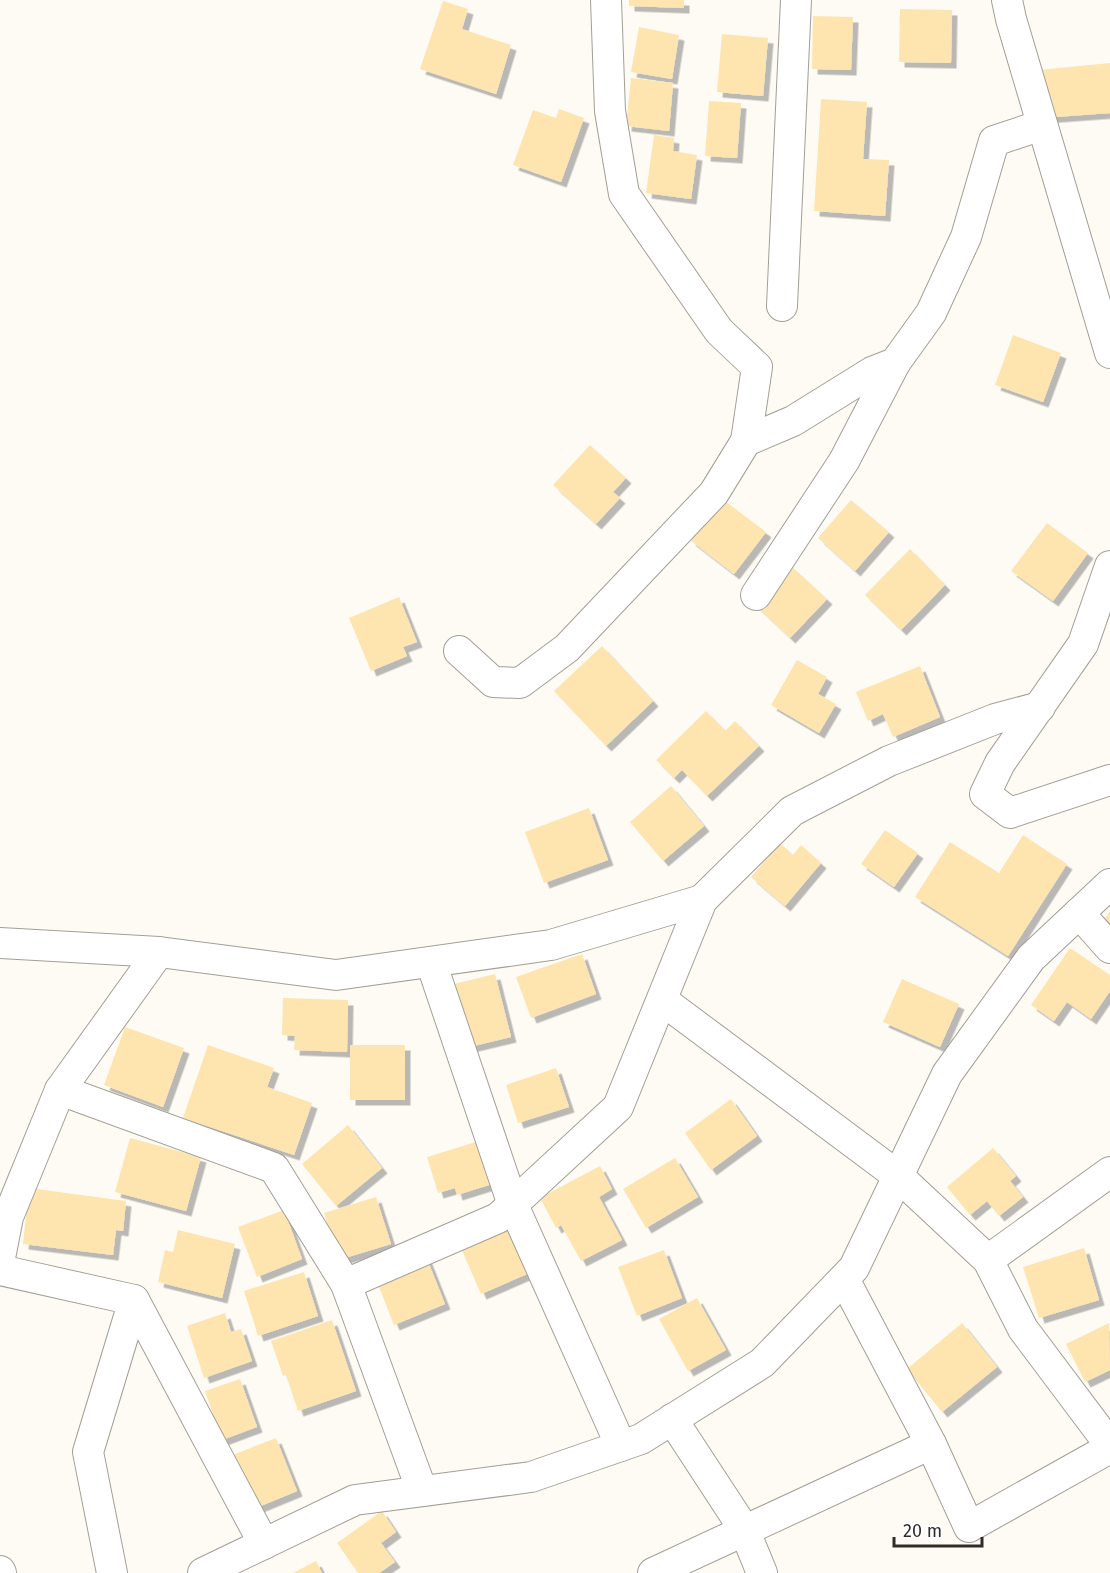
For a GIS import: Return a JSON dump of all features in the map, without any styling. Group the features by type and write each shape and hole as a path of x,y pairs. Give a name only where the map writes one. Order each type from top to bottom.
{"street":[{"path":"459,651 493,682 519,683 567,648 714,493 746,441 757,367 718,331 624,194 610,111 606,0"},
{"path":"782,306 796,0"},
{"path":"1007,0 1110,353"},
{"path":"756,595 844,461 895,363 931,313 966,237 994,141 1042,125"},
{"path":"746,441 793,421 872,372 895,363"},
{"path":"1110,566 1100,627 1083,644 1000,763 985,794 1010,813 1110,780"},
{"path":"346,1284 498,1218 618,1107 702,900 792,811 889,761 995,719 1040,707"},
{"path":"202,1573 355,1500 531,1477 641,1439 762,1363 854,1268 947,1074 1031,958 1110,884"},
{"path":"0,943 159,952 336,975 551,945 702,900"},
{"path":"1079,913 1110,948"},
{"path":"0,1258 8,1217 60,1090 159,952"},
{"path":"431,962 513,1205 621,1446"},
{"path":"662,1000 898,1176 988,1260 1023,1329 1110,1447 969,1527 931,1443 844,1279"},
{"path":"60,1090 274,1168 346,1284 422,1491"},
{"path":"988,1260 1110,1172"},
{"path":"0,1270 134,1300 264,1544"},
{"path":"112,1573 88,1452 134,1300"},
{"path":"672,1419 744,1529 762,1573"},
{"path":"653,1573 931,1443"}],"building":[{"path":"629,0 684,0 684,8 629,6"},
{"path":"443,1 468,9 462,29 511,45 496,94 420,69"},
{"path":"900,9 952,10 951,63 899,62"},
{"path":"813,16 853,17 851,70 812,69"},
{"path":"639,27 679,35 672,79 631,72"},
{"path":"722,34 768,38 763,96 717,92"},
{"path":"1110,63 1110,113 1042,118 1038,70"},
{"path":"631,78 673,83 669,131 626,126"},
{"path":"821,99 867,102 863,159 889,160 885,216 814,211"},
{"path":"709,101 741,103 737,158 705,156"},
{"path":"559,109 584,118 561,182 513,165 533,110 556,118"},
{"path":"654,135 674,138 673,151 697,155 691,199 646,193"},
{"path":"1013,335 1061,353 1043,402 995,385"},
{"path":"590,445 626,478 613,492 620,498 596,524 553,485"},
{"path":"721,498 766,532 734,574 690,540"},
{"path":"851,500 889,532 855,571 818,538"},
{"path":"1047,523 1088,553 1053,601 1011,571"},
{"path":"910,549 945,585 901,630 865,595"},
{"path":"790,565 827,599 790,638 754,604"},
{"path":"399,597 417,642 403,647 407,656 371,671 349,618"},
{"path":"602,646 653,701 606,746 554,691"},
{"path":"797,660 827,677 818,694 836,704 819,733 771,705"},
{"path":"920,666 940,717 893,737 883,714 868,721 856,692"},
{"path":"706,711 725,731 735,721 759,746 707,796 682,770 674,778 656,760"},
{"path":"671,786 704,826 663,861 630,822"},
{"path":"589,808 608,860 544,883 525,832"},
{"path":"885,830 918,853 894,887 861,864"},
{"path":"1023,835 1067,864 1008,956 915,897 950,842 999,873"},
{"path":"780,843 793,855 801,845 821,863 785,906 751,877"},
{"path":"1110,912 1110,935 1098,925"},
{"path":"1070,948 1110,975 1110,991 1091,1019 1067,1002 1054,1021 1031,1005"},
{"path":"582,954 596,994 531,1018 516,977"},
{"path":"495,974 511,1037 465,1048 450,985"},
{"path":"902,979 959,1004 940,1047 883,1022"},
{"path":"283,998 348,1000 347,1052 294,1050 295,1036 282,1035"},
{"path":"125,1027 184,1048 163,1107 104,1085"},
{"path":"208,1045 274,1068 267,1087 312,1103 294,1155 183,1118"},
{"path":"350,1045 405,1045 405,1100 350,1100"},
{"path":"556,1068 569,1107 518,1123 506,1085"},
{"path":"731,1099 757,1136 711,1170 685,1133"},
{"path":"348,1125 382,1168 336,1206 302,1164"},
{"path":"130,1138 201,1157 186,1211 115,1192"},
{"path":"479,1141 492,1184 457,1195 455,1188 438,1193 427,1157"},
{"path":"993,1148 1016,1176 1010,1181 1023,1197 999,1216 987,1201 970,1215 947,1187"},
{"path":"675,1158 698,1197 646,1228 623,1189"},
{"path":"600,1166 612,1189 599,1197 622,1240 581,1261 561,1225 556,1228 540,1198"},
{"path":"29,1188 126,1201 123,1231 116,1230 113,1255 23,1244"},
{"path":"376,1197 391,1244 338,1260 324,1213"},
{"path":"284,1210 302,1259 257,1277 238,1227"},
{"path":"504,1219 527,1274 481,1294 457,1239"},
{"path":"178,1230 235,1244 222,1298 158,1282 165,1250 173,1252"},
{"path":"1084,1248 1099,1300 1039,1318 1023,1267"},
{"path":"664,1250 682,1298 637,1316 618,1267"},
{"path":"425,1254 445,1304 394,1325 374,1274"},
{"path":"304,1272 318,1316 258,1336 244,1291"},
{"path":"697,1298 726,1350 688,1371 659,1319"},
{"path":"225,1313 231,1332 241,1329 252,1361 204,1378 187,1326"},
{"path":"332,1320 356,1391 298,1411 271,1341"},
{"path":"962,1323 997,1367 942,1412 907,1369"},
{"path":"1109,1323 1110,1370 1085,1382 1066,1344"},
{"path":"240,1379 257,1427 222,1440 205,1391"},
{"path":"276,1438 297,1491 251,1510 230,1456"},
{"path":"382,1511 396,1532 381,1543 395,1562 379,1573 358,1573 337,1543"},
{"path":"316,1561 322,1573 293,1573"}]}
